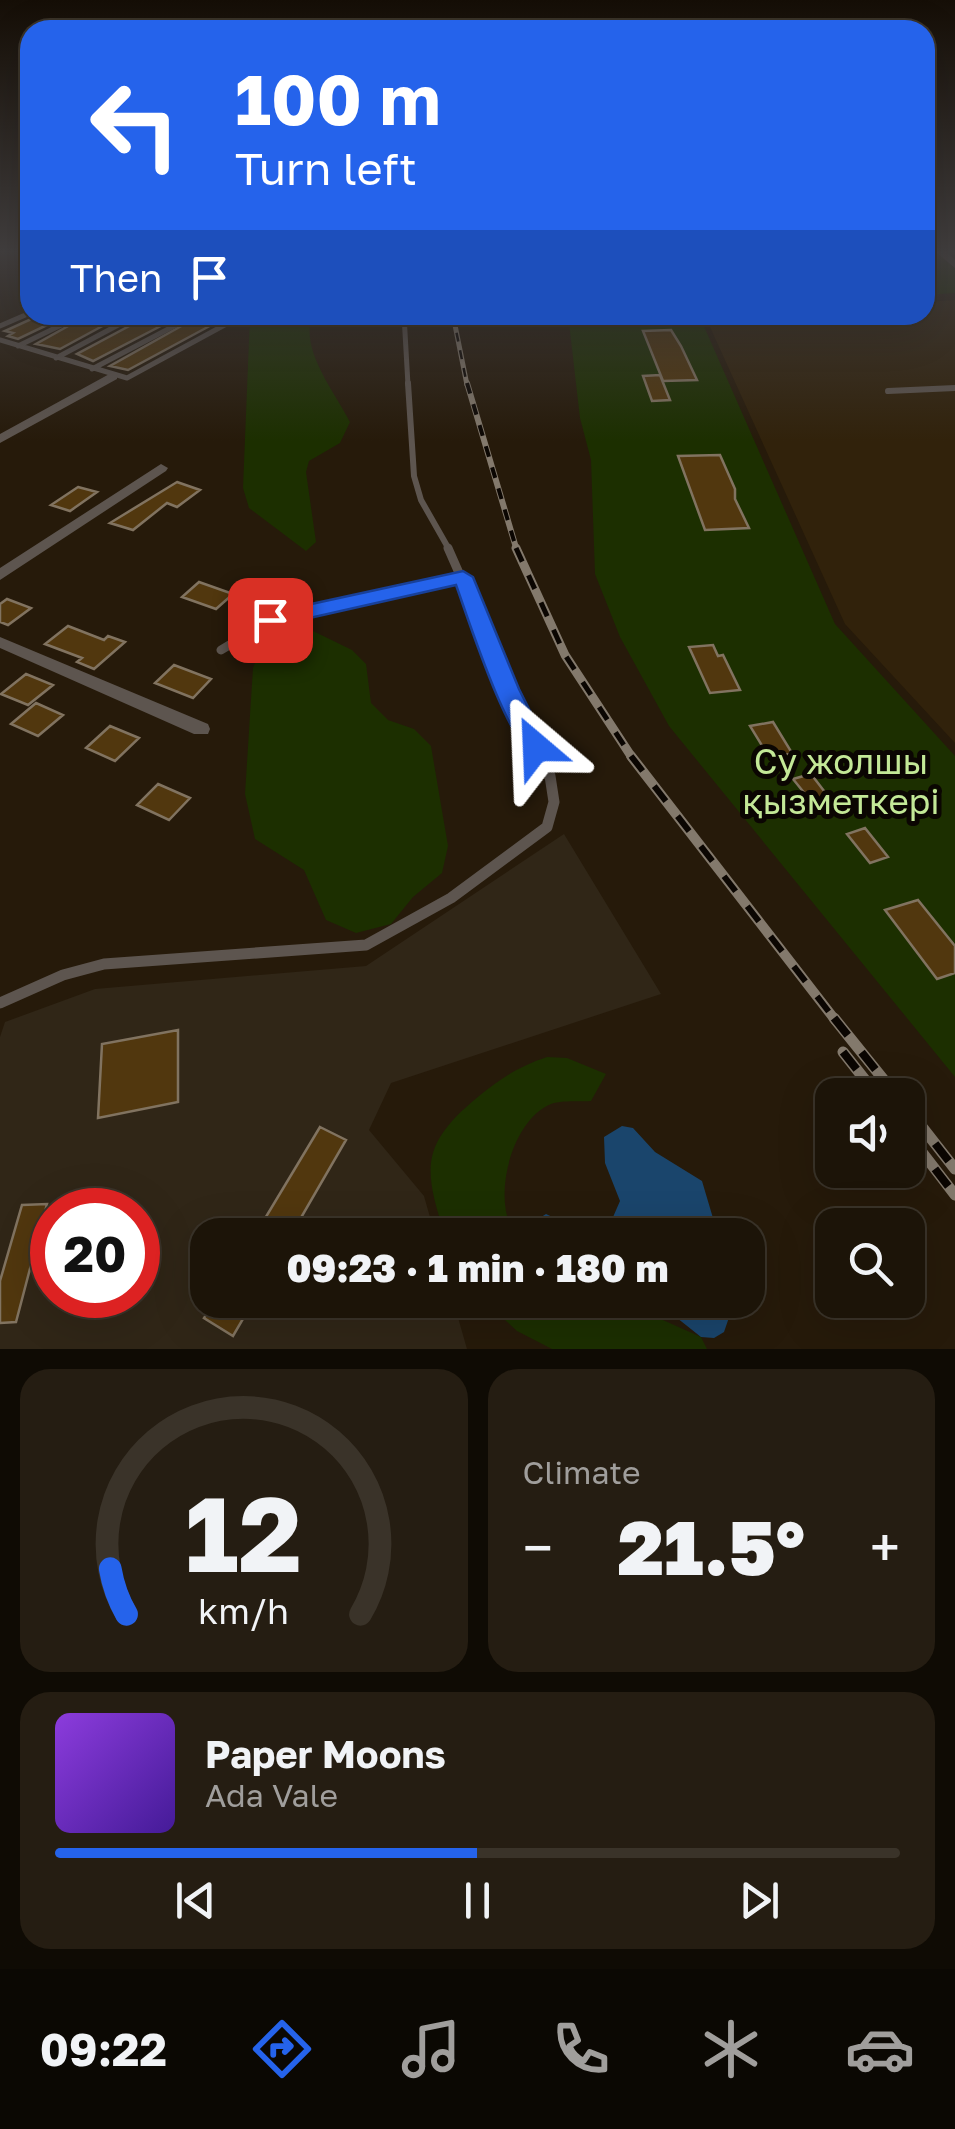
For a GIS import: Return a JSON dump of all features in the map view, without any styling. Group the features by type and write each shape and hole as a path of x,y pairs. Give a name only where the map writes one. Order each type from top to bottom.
{"street":[{"path":"0,439 113,376"},
{"path":"0,575 161,468"},
{"path":"0,642 201,729"}],"lane":[{"path":"18,346 61,325"},
{"path":"56,358 118,325"},
{"path":"92,370 176,325"},
{"path":"0,340 113,376 134,376 225,325"},
{"path":"0,1003 62,974 104,964 366,945 451,898 547,827 554,802 550,776 507,689 463,577 421,500 414,476 405,325"},
{"path":"888,391 955,388"},
{"path":"221,650 270,620 463,577"}],"shaded area":[{"path":"935,315 955,315 955,743 845,624 709,325 935,325"},
{"path":"564,834 661,994 391,1083 369,1130 424,1196 430,1218 190,1218 190,1318 458,1318 467,1349 0,1349 0,1037 5,1022 95,989 366,966"}],"green space":[{"path":"250,325 310,325 315,356 350,422 340,443 309,461 306,472 316,542 306,551 249,508 243,488"},
{"name":"Су жолшы қызметкері","path":"569,325 703,325 835,624 955,756 955,1077 669,726 620,637 595,574 591,460 580,418"},
{"path":"311,630 352,650 366,664 371,703 388,720 414,729 431,746 448,846 442,873 413,897 391,924 356,933 326,920 304,870 255,839 245,794 253,668 257,657 274,638"},
{"path":"547,1057 567,1058 606,1074 591,1101 551,1104 525,1127 515,1144 505,1183 508,1218 440,1218 431,1173 437,1142 460,1113 519,1069"},
{"path":"503,1318 658,1318 701,1337 707,1349 552,1349 517,1331"}],"water":[{"path":"622,1126 633,1128 655,1152 702,1181 713,1218 613,1218 620,1201 605,1163 604,1137"},
{"path":"677,1318 729,1318 724,1332 714,1338 701,1337"}],"building":[{"path":"20,324 47,325 18,339 5,331"},
{"path":"70,325 104,325 60,349 36,344"},
{"path":"131,325 163,325 93,361 77,354"},
{"path":"183,325 211,325 128,370 110,366"},
{"path":"671,330 697,380 663,381 643,331"},
{"path":"660,375 670,400 652,401 643,376"},
{"path":"720,455 749,528 705,530 678,456"},
{"path":"177,482 200,490 177,507 167,503 133,530 110,523"},
{"path":"78,487 97,492 70,511 51,505"},
{"path":"199,582 233,594 216,609 182,597"},
{"path":"7,599 31,608 8,625 0,622 0,604"},
{"path":"68,626 104,640 108,636 125,642 94,669 77,662 82,658 45,644"},
{"path":"713,645 718,656 723,655 740,690 710,693 689,647"},
{"path":"174,665 211,679 193,698 155,683"},
{"path":"26,674 53,685 28,705 1,694"},
{"path":"36,703 63,715 38,736 11,724"},
{"path":"773,722 792,753 769,757 750,726"},
{"path":"110,726 139,738 115,761 86,748"},
{"path":"811,774 831,800 814,805 793,779"},
{"path":"158,784 190,798 169,820 137,805"},
{"path":"865,828 888,857 870,863 847,834"},
{"path":"918,900 955,946 955,973 937,979 885,910"},
{"path":"178,1030 178,1102 98,1118 102,1044"},
{"path":"320,1127 346,1140 301,1218 265,1218"},
{"path":"22,1205 30,1205 30,1269 16,1322 0,1323 0,1281"},
{"path":"204,1318 244,1318 233,1336"}],"railway":[{"path":"455,325 467,385"},
{"path":"467,383 516,549"},
{"path":"516,549 565,655 631,756"},
{"path":"631,756 836,1021"},
{"path":"834,1018 882,1078"},
{"path":"843,1052 864,1078"},
{"path":"925,1131 955,1169"},
{"path":"925,1156 955,1195"}],"route":[{"path":"270,620 463,577 507,689 536,747"}]}
